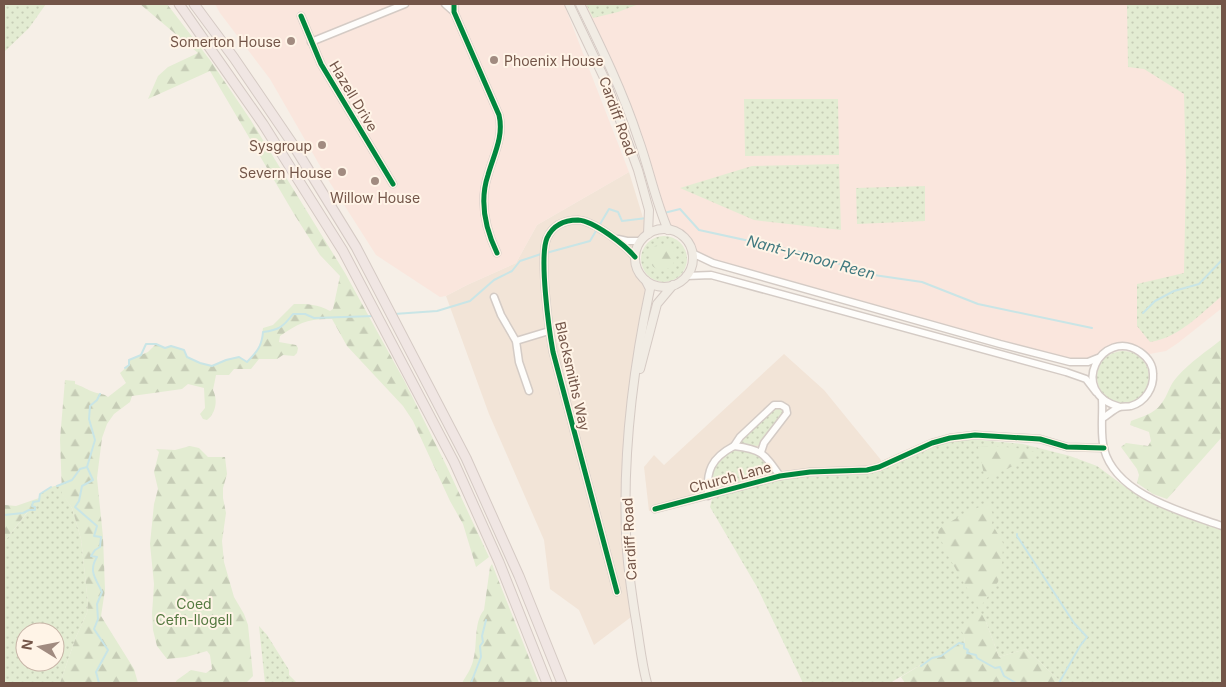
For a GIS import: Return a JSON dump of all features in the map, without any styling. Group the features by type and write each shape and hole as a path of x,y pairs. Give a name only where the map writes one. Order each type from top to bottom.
{"highway":[{"path":"178,4 263,124 307,191 343,251 454,462 498,560 547,683"},
{"path":"196,4 292,143 356,247 466,458 509,552 562,683"}],"main road":[{"name":"Cardiff Road","path":"569,4 606,82 635,161 649,210 648,234"},
{"name":"Cardiff Road","path":"580,4 618,84 638,136 660,211 668,230"},
{"path":"658,230 668,230 677,233 685,239 692,253 692,265 686,276 673,285 664,287 646,281 636,266 635,257 640,241 648,234 658,230"},
{"name":"Cardiff Road","path":"646,281 650,289 639,343 633,393 628,456 626,533 635,614 647,683"},
{"name":"Cardiff Road","path":"633,393 657,304 673,285"}],"street":[{"path":"311,42 405,4"},
{"path":"445,4 454,12"},
{"path":"454,4 454,12 499,115 501,126 500,139 487,176 484,202 487,229 497,254"},
{"name":"Hazell Drive","path":"301,16 326,72 393,184"},
{"name":"Blacksmiths Way","path":"616,592 549,331 545,263 546,244 547,239 558,224 567,221 587,221 614,238 627,242 640,241"},
{"name":"Blacksmiths Way","path":"614,238 635,257"},
{"path":"686,276 711,275 1066,372 1086,379 1102,399 1110,405 1120,407 1131,406 1140,402 1148,394 1153,384 1153,373 1150,363 1135,348 1122,346 1112,348 1098,358 1088,362 1070,362 713,263 692,253"},
{"path":"494,297 504,323 516,341 519,362 530,391"},
{"path":"516,341 549,331"},
{"path":"1096,392 1092,375 1098,358"},
{"path":"1102,399 1104,448 1109,464 1126,483 1150,498 1187,515 1222,526"},
{"path":"708,496 708,476 710,467 716,458 734,446 740,437 774,405 781,405 786,408 787,413 764,443 761,452"},
{"path":"1104,418 1120,407"},
{"name":"Church Lane","path":"655,509 780,476 810,472 867,470 879,467 950,438 975,436 1040,439 1067,446 1104,448"},
{"path":"734,446 755,449 761,452 780,476"}],"shaded area":[{"path":"215,4 564,4 629,172 537,225 516,263 446,296 440,297 376,255 327,178 270,79"},
{"path":"580,4 1222,4 1222,308 1166,351 1144,355 1122,346 1080,363 748,273 692,253 685,239 677,233 668,230 638,136"},
{"path":"629,172 648,234 640,241 636,249 636,266 650,289 633,393 626,514 635,614 594,645 579,610 550,589 544,540 489,414 446,296 516,263 537,225"},
{"path":"784,354 824,390 881,460 879,467 780,476 649,511 644,467 654,455 664,465"}],"green space":[{"path":"4,4 46,4 29,28 4,52"},
{"path":"140,4 167,4 210,60 250,119 345,273 405,382 489,557 476,567 463,524 450,501 413,421 403,406 347,346 332,319 317,319 304,322 280,336 279,342 296,345 298,348 294,356 283,355 277,359 259,359 251,369 234,369 229,375 216,375 213,390 215,406 207,420 203,419 200,414 205,408 204,388 188,384 182,389 132,396 130,402 114,414 107,424 102,438 97,478 103,537 105,590 101,616 134,669 138,683 60,683 76,637 87,613 88,603 81,539 72,508 62,494 60,439 65,380 75,381 75,384 108,397 126,383 120,373 129,365 129,360 148,352 156,344 165,348 171,346 184,350 187,357 212,366 239,357 247,362 259,347 263,328 273,325 294,304 308,304 330,311 333,309 340,276 320,255 294,214 210,71 148,99 158,76 168,67 198,53"},
{"path":"586,4 639,4 618,12 593,18"},
{"path":"1127,4 1222,4 1222,296 1198,317 1171,336 1150,342 1137,326 1137,284 1184,273 1186,172 1184,94 1144,69 1128,67"},
{"path":"744,99 838,99 839,155 745,156"},
{"path":"839,164 841,230 754,220 680,188 752,166"},
{"path":"925,186 925,221 857,224 856,188"},
{"path":"664,236 677,240 683,246 687,259 683,272 677,278 664,282 651,278 645,272 641,259 645,246 651,240"},
{"path":"662,244 671,248 675,257 671,266 662,270 653,266 649,257 653,248"},
{"path":"1222,339 1222,437 1167,499 1153,494 1137,483 1139,475 1137,469 1121,447 1126,443 1148,446 1151,441 1149,432 1130,425 1131,421 1155,410 1163,401 1174,380"},
{"path":"1118,351 1128,351 1137,355 1145,363 1149,377 1145,391 1137,399 1128,403 1118,403 1109,399 1101,391 1097,382 1097,372 1101,363 1109,355"},
{"path":"776,406 784,410 783,416 766,433 760,445 741,443 740,440"},
{"path":"969,439 1023,444 1070,456 1097,466 1124,486 1222,526 1222,683 1062,683 1026,649 999,657 986,622 965,637 964,644 959,643 941,656 932,658 890,683 803,683 757,587 710,507 712,499 731,492 788,478 868,474 934,444"},
{"name":"Coed Cefn-llogell","path":"190,446 199,448 208,457 225,457 227,474 223,488 223,498 226,513 222,541 224,562 234,597 248,625 253,676 246,683 175,683 191,670 206,673 212,669 210,655 207,651 186,657 167,659 157,646 153,630 154,584 150,544 154,504 158,489 154,472 159,452 156,449 175,450"},
{"path":"992,446 1035,452 1035,456 985,479 978,447"},
{"path":"740,448 761,455 775,473 774,475 710,490 711,475 716,462 726,452"},
{"path":"62,484 62,493 72,508 81,539 88,603 87,613 65,669 65,622 15,622 15,672 64,672 60,683 4,683 4,542 27,513 33,502 39,501 40,494 51,487"},
{"path":"39,498 39,501 33,503 32,506 35,507 35,510 29,510 4,542 5,505 16,506"},
{"path":"989,503 993,515 992,524 1003,543 1002,566 998,582 979,609 947,554 937,530 965,513"},
{"path":"492,564 539,683 462,683 473,661 478,621 484,610"},
{"path":"979,609 999,657 1026,649 1062,683 905,683 901,677 932,658 941,656 959,643 964,644 963,627"},
{"path":"259,626 267,635 289,670 289,675 297,683 265,683"}],"waterway":[{"name":"Nant-y-moor Reen","path":"546,253 590,241 609,209 618,212 622,221 647,218"},
{"name":"Nant-y-moor Reen","path":"664,213 680,209 699,230 814,255 867,274 922,282 978,304 1092,328"},
{"path":"394,314 437,311 470,301 494,280 512,271 520,261 541,254"},
{"name":"Nant-y-moor Reen","path":"1143,313 1155,301 1174,291 1199,284 1222,260"},
{"path":"125,368 129,365 129,360 141,355 146,344 156,344 165,348 171,346 184,350 187,357 212,366 239,357 247,362 258,348 263,332 280,327 293,314 305,314 314,318 374,316"},
{"path":"57,486 72,480 80,469 87,467 95,440 89,419 90,406 97,400 100,394"},
{"path":"87,467 93,480 82,486 79,501 75,507 97,526 94,536 101,537 100,547 91,556 97,557 94,562 93,571 102,592 97,604 98,619 94,629 108,650 96,672 99,683"},
{"path":"4,515 35,510 35,507 32,506 33,502 39,501 40,494 51,487"},
{"path":"1017,534 1074,623 1087,637 1059,683"},
{"name":"Nant-y-moor Reen","path":"471,683 481,657 480,646 483,642 482,636 486,620"},
{"path":"921,666 932,658 941,656 959,643 964,644 964,648 968,650 967,653 976,655 977,658 995,668 1000,667 1004,676 1016,683"}],"cycle path":[{"path":"454,4 454,12 499,115 498,145 485,185 484,195 485,215 489,234 497,253"},
{"path":"301,16 321,64 393,184"},
{"path":"617,592 553,352 549,328 544,261 549,233 564,222 578,220 585,221 609,234 635,257"},
{"path":"655,509 780,476 810,472 867,470 879,467 932,443 950,438 975,435 1040,439 1067,447 1104,448"}],"place":[{"name":"Somerton House","path":"291,41"},
{"name":"Phoenix House","path":"494,60"},
{"name":"Sysgroup","path":"322,145"},
{"name":"Severn House","path":"342,172"},
{"name":"Willow House","path":"375,181"}]}
